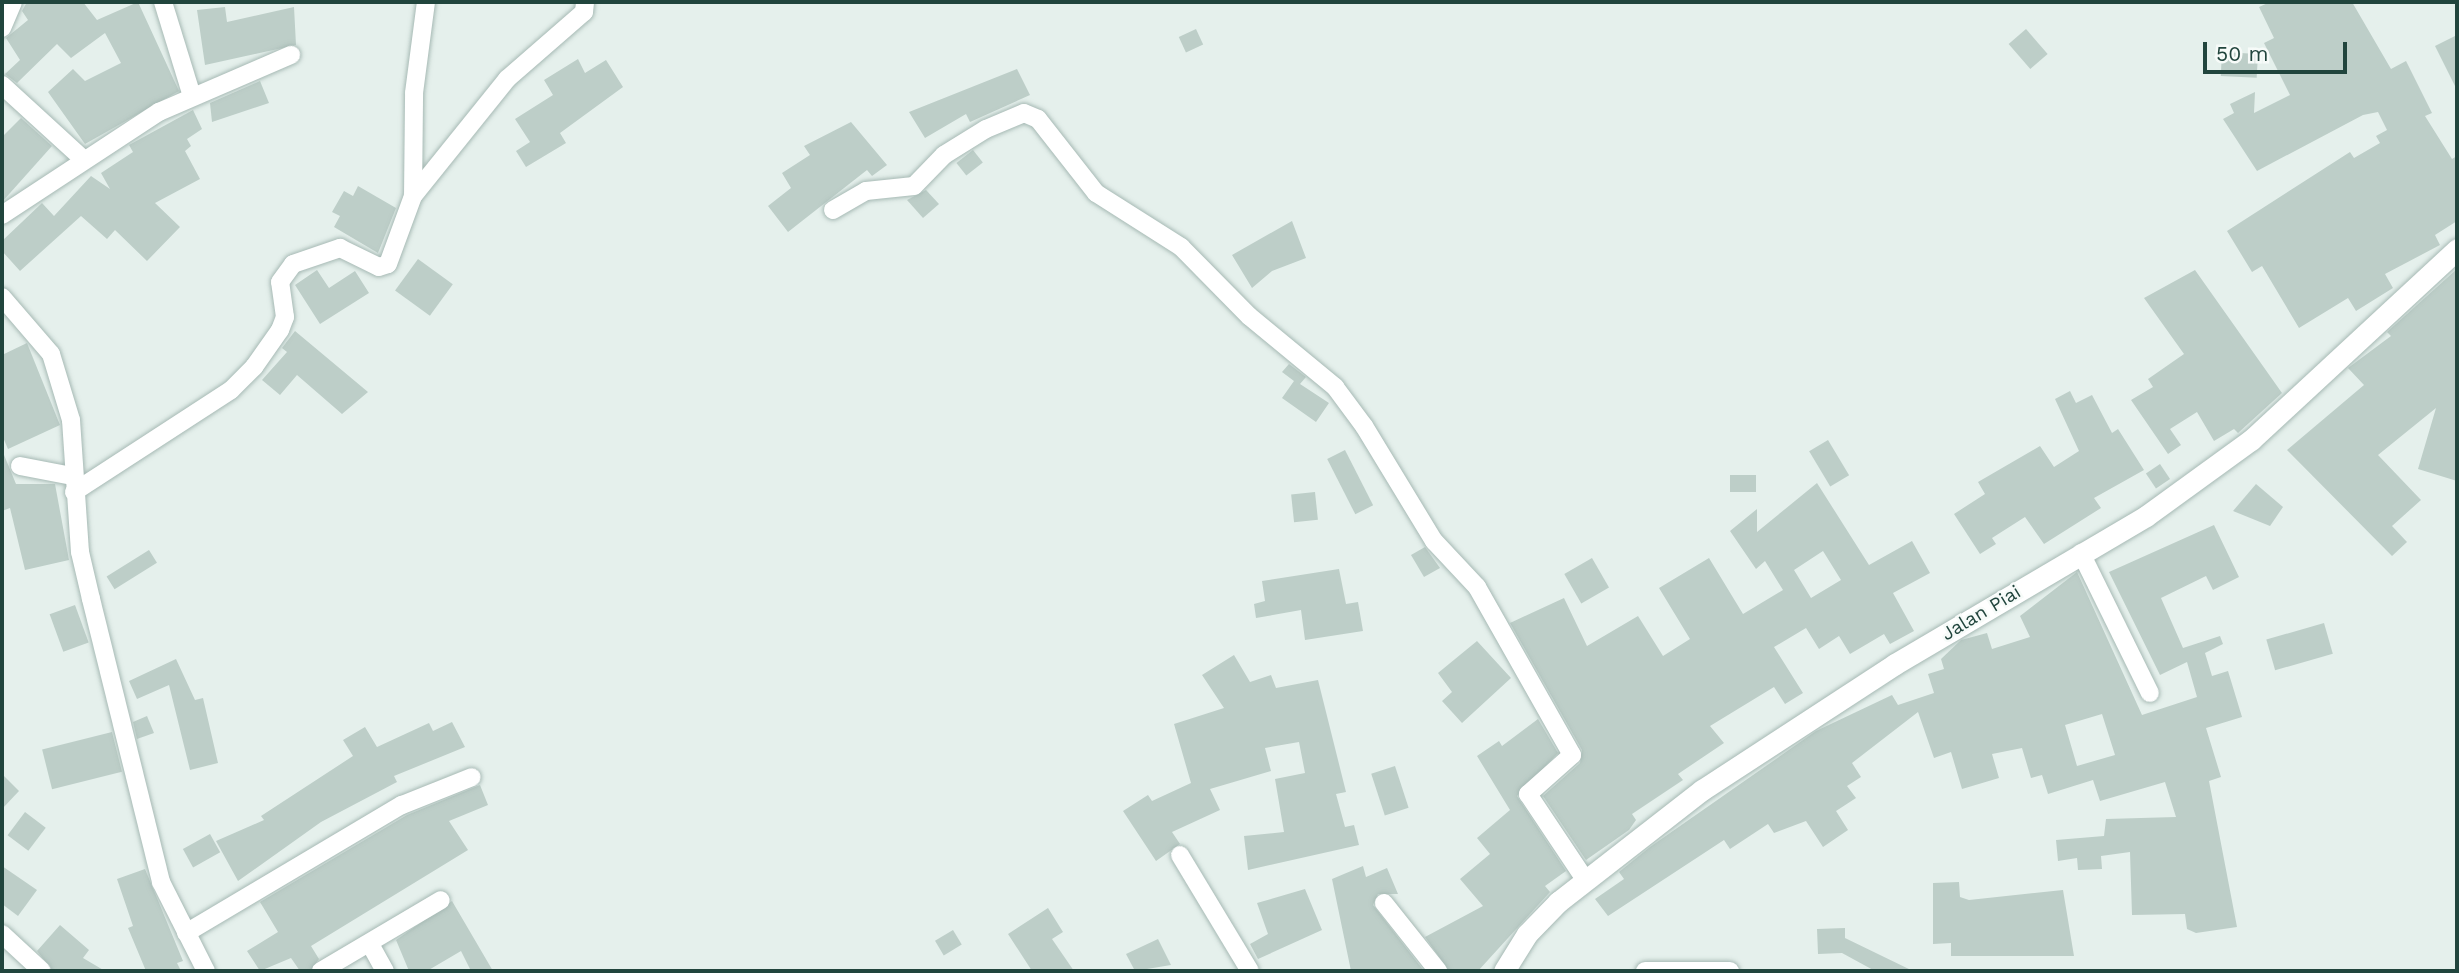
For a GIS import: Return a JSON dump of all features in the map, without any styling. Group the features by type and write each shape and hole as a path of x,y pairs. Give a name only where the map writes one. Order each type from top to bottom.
{"street":[{"path":"2,27 13,2"},
{"path":"163,2 192,96"},
{"path":"413,196 414,93 426,2"},
{"path":"20,466 73,484 231,390 254,367 285,317 280,282 293,264 340,248 379,267 388,264 413,196 508,79 576,20 585,2"},
{"path":"2,215 82,158 192,96 291,55"},
{"path":"2,85 82,158"},
{"path":"833,209 866,191 914,186 944,155 986,129 1024,113 1038,119 1096,193 1159,229 1249,316 1335,387 1434,541 1477,587 1572,755 1528,794 1584,878"},
{"name":"Jalan Piai","path":"1504,971 1527,934 1584,878 1791,731 2081,553 2251,440 2457,249"},
{"path":"2,297 51,354 71,420 73,484 80,552 161,882 206,971"},
{"path":"2081,553 2150,694"},
{"path":"187,933 402,805 472,777"},
{"path":"1180,855 1250,971"},
{"path":"321,971 441,900"},
{"path":"1384,903 1438,971"},
{"path":"2,934 42,971"},
{"path":"370,944 385,971"},
{"path":"1644,971 1730,971"}],"building":[{"path":"27,2 83,2 97,20 138,2 179,91 85,144 48,92 73,69 85,81 121,63 105,33 71,58 57,44 17,83 5,74 20,60 6,38 28,20 22,11"},
{"path":"2270,2 2352,2 2391,69 2406,61 2432,113 2425,116 2452,159 2457,156 2457,221 2435,235 2440,245 2385,274 2393,288 2356,311 2348,298 2299,328 2262,266 2252,272 2227,231 2350,152 2354,158 2380,143 2376,136 2387,130 2378,112 2363,115 2257,171 2223,119 2234,113 2230,104 2255,92 2254,113 2290,95 2264,43 2274,38 2259,7"},
{"path":"225,7 227,22 294,7 296,45 205,65 197,10"},
{"path":"1196,29 1203,44 1186,52 1179,37"},
{"path":"2026,29 2048,54 2030,69 2009,44"},
{"path":"2457,35 2457,90 2435,46"},
{"path":"2222,52 2258,54 2257,78 2221,76"},
{"path":"578,59 585,73 606,60 623,87 560,133 566,143 526,167 516,151 530,142 515,119 553,95 544,80"},
{"path":"1017,69 1030,95 970,122 966,114 925,138 909,112"},
{"path":"260,81 269,103 212,122 210,103"},
{"path":"193,110 202,129 187,139 191,146 185,151 200,179 155,203 180,227 147,261 115,230 107,239 81,216 20,271 2,251 2,241 42,203 54,216 91,176 110,189 101,173 133,152 129,145"},
{"path":"21,118 52,146 2,202 2,137"},
{"path":"851,122 887,165 872,176 867,170 788,232 768,206 791,188 782,173 810,155 804,146"},
{"path":"973,150 983,163 966,176 956,163"},
{"path":"358,186 396,208 378,253 334,227 340,216 332,212 344,191 353,196"},
{"path":"926,190 939,204 923,218 907,200"},
{"path":"1292,221 1306,258 1272,271 1252,288 1232,255"},
{"path":"418,259 453,284 430,316 395,291"},
{"path":"2457,269 2457,481 2418,469 2436,408 2378,455 2421,500 2392,526 2407,542 2392,556 2287,450 2364,385 2348,368 2391,336 2387,332"},
{"path":"317,270 329,288 355,271 369,293 320,324 295,285"},
{"path":"2195,270 2282,393 2238,433 2234,429 2214,441 2197,412 2170,429 2181,445 2168,454 2131,400 2153,387 2148,379 2184,354 2144,298"},
{"path":"295,331 368,392 342,414 297,375 280,395 262,380 287,352 282,348"},
{"path":"27,343 60,425 8,449 2,435 2,355"},
{"path":"1289,364 1306,377 1300,384 1329,403 1316,422 1282,398 1294,381 1282,372"},
{"path":"2070,391 2076,403 2092,395 2112,433 2118,429 2144,470 2094,498 2101,508 2044,544 2025,517 1992,538 1996,544 1980,554 1954,514 1985,494 1978,482 2040,446 2054,467 2079,451 2055,399"},
{"path":"1828,440 1849,475 1830,486 1809,451"},
{"path":"2,450 16,484 55,484 69,560 25,570 10,508 2,511"},
{"path":"1345,450 1373,505 1355,514 1327,459"},
{"path":"2160,464 2170,479 2156,488 2146,474"},
{"path":"1730,475 1756,475 1756,492 1730,492"},
{"path":"1817,483 1869,565 1912,541 1930,573 1893,593 1914,631 1890,644 1884,634 1850,654 1839,636 1819,649 1806,628 1774,647 1803,693 1785,704 1774,687 1710,726 1724,743 1678,774 1683,780 1632,814 1636,820 1629,830 1586,860 1543,796 1580,763 1582,750 1510,623 1564,598 1587,646 1638,616 1663,656 1690,639 1659,588 1709,558 1743,614 1783,590 1765,561 1756,569 1730,531 1757,509 1757,532","holes":["1823,551 1841,580 1811,598 1794,570"]},
{"path":"2256,484 2283,507 2270,526 2233,511"},
{"path":"1315,492 1318,520 1294,522 1291,495"},
{"path":"2214,525 2239,577 2213,590 2206,576 2161,598 2183,648 2220,636 2223,644 2205,653 2212,676 2228,671 2242,717 2206,728 2221,777 2209,781 2237,927 2196,933 2187,929 2185,914 2132,915 2130,852 2101,856 2102,869 2078,870 2077,858 2058,861 2056,840 2104,836 2106,819 2176,817 2165,782 2100,801 2093,780 2048,794 2042,775 2031,778 2022,748 1992,754 1999,778 1962,789 1951,752 1934,758 1918,712 1852,763 1861,777 1847,786 1856,798 1836,811 1848,830 1823,847 1806,821 1774,833 1768,824 1730,849 1724,840 1608,916 1595,899 1624,879 1619,872 1650,847 1816,731 1892,695 1898,705 1934,693 1928,674 1944,669 1941,659 1961,640 1987,633 1992,649 2030,637 2020,616 2077,572 2142,715 2197,697 2187,662 2160,675 2109,572","holes":["2102,714 2115,755 2077,766 2065,725"]},
{"path":"1425,547 1440,568 1424,577 1411,555"},
{"path":"149,550 157,563 115,589 107,576"},
{"path":"1592,558 1609,587 1581,603 1564,574"},
{"path":"1339,569 1346,604 1358,602 1363,631 1305,640 1301,610 1256,618 1254,604 1265,601 1262,581"},
{"path":"75,605 89,643 63,652 50,614"},
{"path":"2324,623 2333,654 2275,670 2266,640"},
{"path":"1477,641 1511,678 1462,723 1442,701 1452,692 1438,673"},
{"path":"1234,655 1250,682 1271,675 1276,688 1318,680 1346,792 1336,794 1345,827 1354,825 1359,845 1248,870 1244,836 1284,832 1275,779 1305,773 1299,742 1265,748 1271,771 1210,789 1220,810 1172,832 1180,844 1156,861 1123,811 1148,795 1152,801 1191,783 1174,724 1224,708 1202,675"},
{"path":"176,659 195,700 203,698 218,763 190,770 169,685 137,699 129,681"},
{"path":"147,716 154,733 137,739 133,722"},
{"path":"1538,719 1558,753 1517,796 1566,871 1545,886 1550,892 1478,971 1449,971 1425,937 1483,906 1460,879 1490,854 1477,838 1510,810 1477,756 1499,741 1502,746"},
{"path":"452,722 465,747 394,776 397,782 321,822 238,881 216,841 264,820 261,816 353,756 343,740 365,727 377,747 429,723 433,731"},
{"path":"112,732 122,772 52,789 42,749"},
{"path":"1395,766 1409,808 1385,816 1371,774"},
{"path":"2,774 19,791 2,809"},
{"path":"480,785 488,805 449,821 468,850 311,946 319,959 310,971 300,971 291,958 260,971 247,951 278,932 260,902 407,815"},
{"path":"25,812 46,828 28,851 8,835"},
{"path":"210,834 220,852 193,867 183,849"},
{"path":"2,866 37,890 18,916 2,904"},
{"path":"1363,866 1366,877 1387,868 1398,894 1378,894 1373,905 1424,971 1351,971 1332,879"},
{"path":"145,869 183,961 177,963 181,971 146,971 128,928 133,926 117,879"},
{"path":"1959,882 1960,897 1969,900 2063,890 2074,956 1951,956 1951,943 1933,944 1933,883"},
{"path":"1305,889 1322,930 1258,959 1250,944 1268,934 1257,903"},
{"path":"452,901 493,971 471,971 461,951 427,971 409,971 396,940"},
{"path":"1048,908 1063,932 1052,939 1074,971 1032,971 1008,934"},
{"path":"60,925 89,950 83,958 105,971 53,971 37,951"},
{"path":"1845,928 1845,938 1913,971 1875,971 1842,953 1818,954 1817,929"},
{"path":"953,930 962,945 944,955 935,941"},
{"path":"1158,939 1171,965 1135,971 1126,954"}]}
